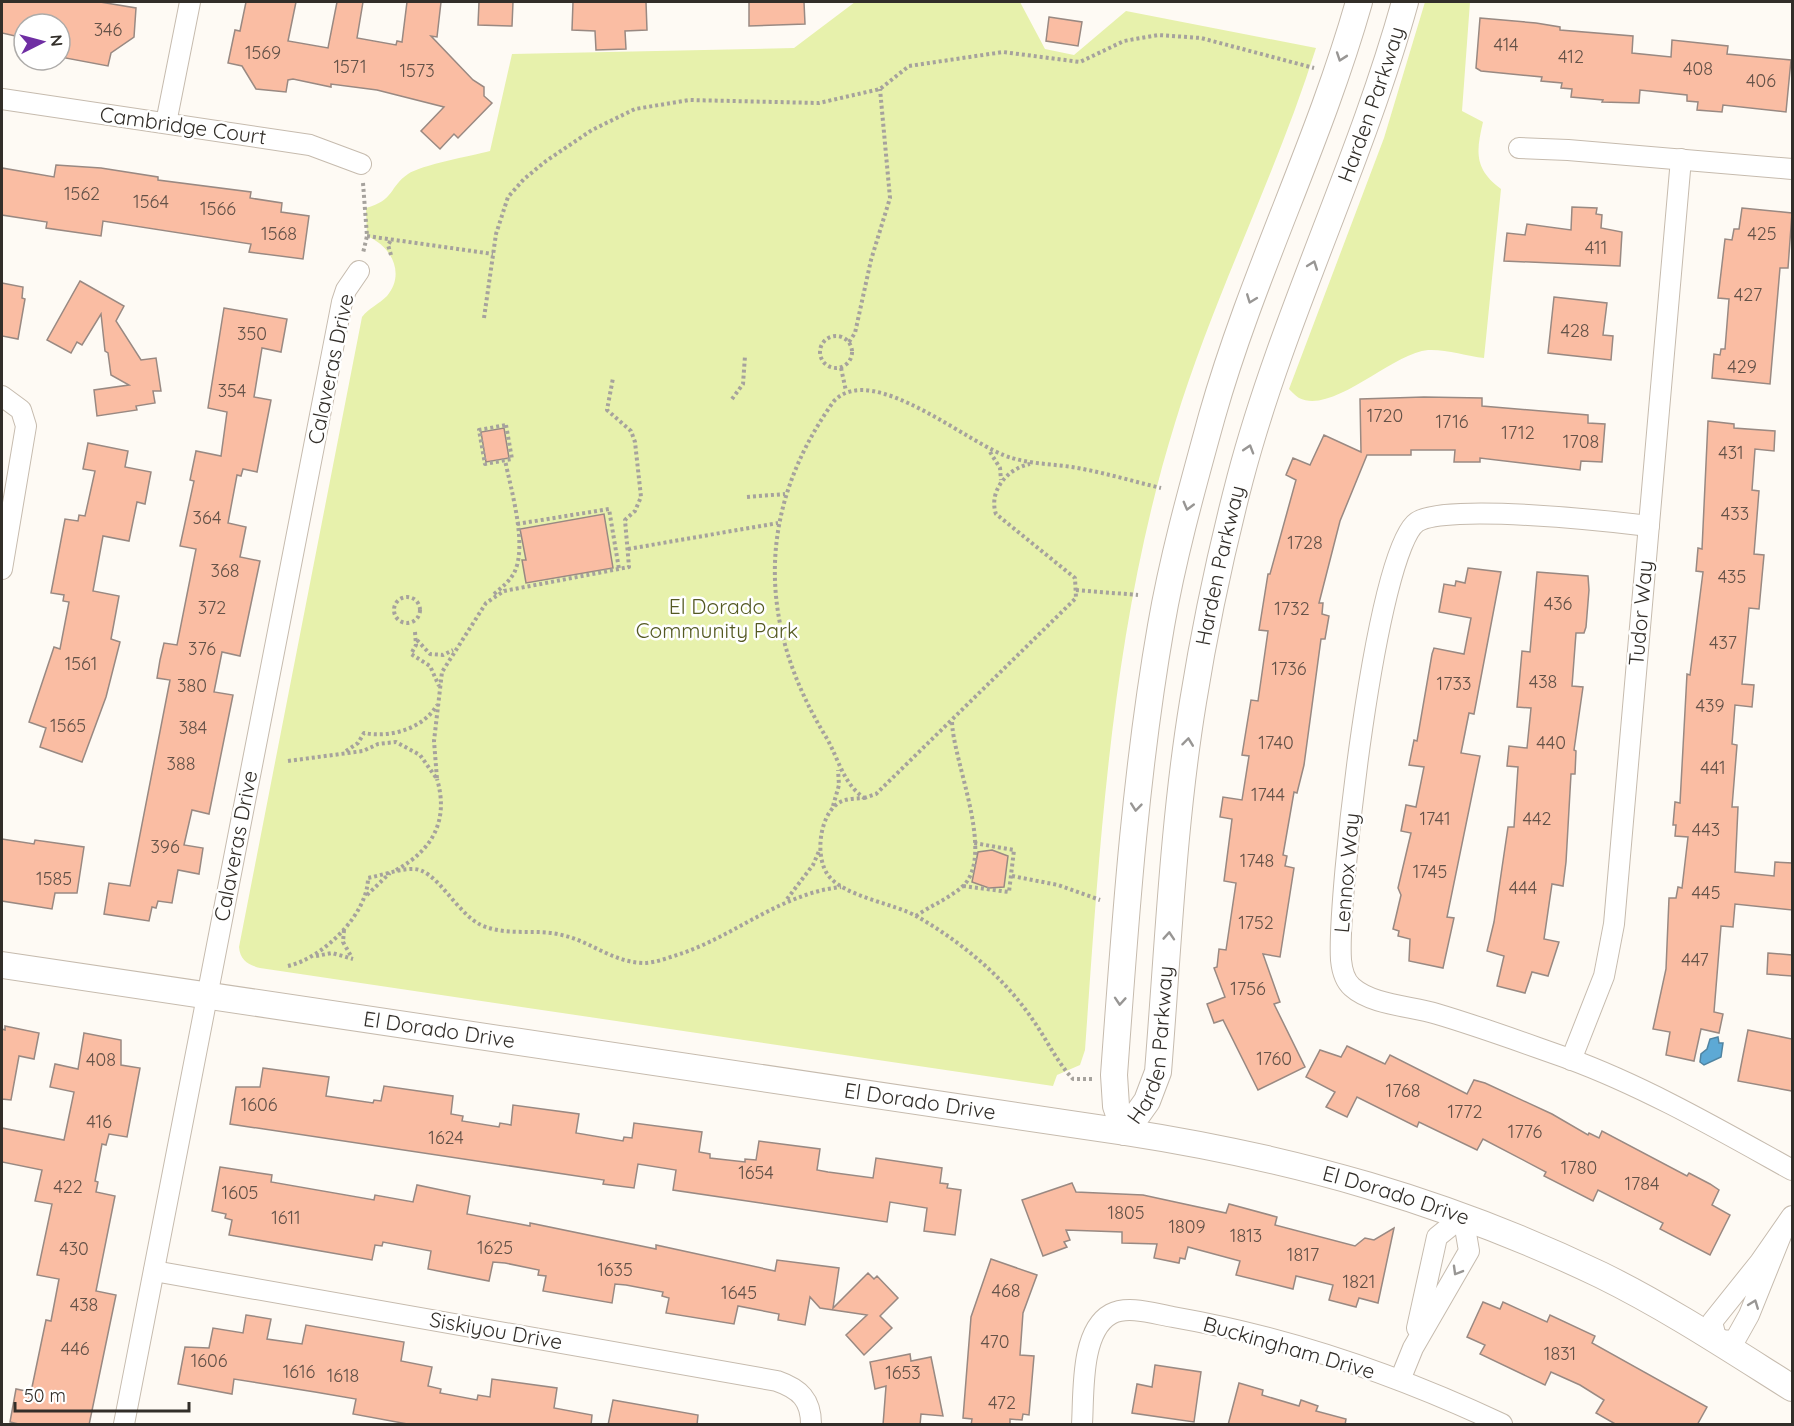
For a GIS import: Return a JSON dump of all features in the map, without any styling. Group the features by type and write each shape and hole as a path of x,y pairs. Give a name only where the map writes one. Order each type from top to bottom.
{"street":[{"path":"166,123 190,2"},
{"name":"Harden Parkway","path":"1125,1132 1116,1106 1114,1079 1130,860 1142,749 1161,625 1182,527 1238,334 1316,134 1359,2"},
{"name":"Harden Parkway","path":"1125,1132 1147,1101 1158,1072 1180,811 1192,705 1204,635 1240,477 1269,386 1367,122 1405,2"},
{"name":"Cambridge Court","path":"2,99 310,145 361,164"},
{"path":"1519,148 1792,169"},
{"name":"Tudor Way","path":"1571,1060 1604,976 1611,943 1681,159"},
{"name":"Calaveras Drive","path":"124,1425 342,302 346,290 359,271"},
{"path":"2,396 21,410 25,418 26,436 2,569"},
{"name":"Lennox Way","path":"1648,526 1515,515 1434,516 1419,520 1406,532 1396,555 1380,628 1362,733 1345,869 1342,970 1349,984 1365,995 1434,1013 1571,1060 1705,1122 1792,1170"},
{"name":"El Dorado Drive","path":"2,965 1125,1132 1294,1164 1363,1182 1463,1216 1600,1275 1669,1311 1792,1388"},
{"path":"1400,1380 1413,1348 1469,1251 1463,1216 1437,1237 1413,1348"},
{"path":"1782,1233 1749,1315 1735,1340 1717,1341 1712,1322 1782,1233 1792,1216"},
{"name":"Siskiyou Drive","path":"154,1270 777,1381 802,1394 810,1408 811,1425"},
{"name":"Buckingham Drive","path":"1082,1425 1089,1343 1093,1332 1105,1318 1124,1311 1181,1319 1307,1348 1400,1380 1502,1425"}],"path":[{"path":"484,318 501,215 515,188 546,161 621,114 672,101 706,99 819,103 880,89 909,66 1003,52 1080,62 1124,41 1169,34 1201,38 1314,68"},
{"path":"849,342 834,336 822,345 823,361 831,368 841,368 852,357 849,342 855,333 873,253 890,198 880,89"},
{"path":"366,208 367,236 493,254"},
{"path":"391,255 388,243 395,239"},
{"path":"732,399 742,384 746,356"},
{"path":"841,368 846,391"},
{"path":"490,598 511,589 629,567 625,520 635,511 641,497 635,442 625,425 608,410 613,378"},
{"path":"864,798 846,781 837,760 806,705 788,658 774,578 778,523 785,494 827,410 846,391 868,390 909,403 933,415 985,448 1011,458 1071,467 1161,488"},
{"path":"506,425 512,459 505,460 485,464 478,430 506,425"},
{"path":"831,812 843,801 876,794 1076,598 1075,578 996,514 994,505 999,486 1000,468 995,458 985,448"},
{"path":"310,958 333,940 364,898 391,872 419,856 436,832 442,804 437,779 434,741 442,672 455,648 490,598 515,571 520,548 505,460"},
{"path":"999,486 1016,468 1036,463"},
{"path":"747,497 785,494"},
{"path":"517,524 609,509 620,569"},
{"path":"627,549 778,523"},
{"path":"1076,590 1138,596"},
{"path":"404,597 416,600 419,607 419,615 411,622 401,621 395,615 396,602 404,597"},
{"path":"411,622 422,647 430,654 443,655 455,648"},
{"path":"340,753 358,743 364,733 392,733 422,721 435,708 439,696 434,671 426,662 411,654 416,645 415,632"},
{"path":"916,916 963,886 971,869 974,817 957,760 952,719"},
{"path":"288,760 363,751 384,742 396,742 420,755 437,779"},
{"path":"785,902 813,865 821,845 839,785 837,760"},
{"path":"963,886 1009,892 1014,850 974,843"},
{"path":"821,845 823,867 830,878 842,887 916,916 978,959 1003,982 1036,1024 1059,1064 1073,1079 1114,1079"},
{"path":"364,898 368,878 411,869 430,874 459,909 484,926 515,933 564,935 598,952 642,963 668,958 702,946 785,902 813,892 842,887"},
{"path":"1012,876 1058,885 1100,900"},
{"path":"288,966 332,953 353,959 343,942 344,927"}],"green space":[{"name":"El Dorado Community Park","path":"855,2 1020,2 1045,49 1074,55 1126,11 1316,48 1283,142 1191,375 1154,500 1136,577 1123,655 1103,812 1085,1050 1080,1065 1057,1075 1053,1086 260,968 248,963 243,959 239,947 362,317 387,296 393,287 395,278 393,261 389,253 383,246 367,236 366,208 382,201 402,179 414,171 490,151 512,54 794,48"},
{"path":"1425,2 1470,2 1462,111 1483,122 1478,151 1479,159 1486,174 1501,189 1484,358 1428,350 1397,361 1345,391 1328,398 1313,401 1299,398 1289,389 1384,138"}],"water":[{"path":"1718,1037 1719,1043 1723,1043 1721,1057 1704,1065 1700,1062 1701,1054 1707,1049 1710,1039"}],"building":[{"path":"2,2 100,2 136,8 134,37 111,53 108,66 72,59 72,12 12,12 12,35 2,33"},
{"path":"246,2 296,2 288,41 328,48 337,2 363,2 357,38 396,45 397,41 402,42 407,2 441,2 437,37 431,36 473,80 484,87 484,96 492,103 458,138 454,134 440,149 421,131 444,107 377,90 331,84 331,87 293,79 288,80 286,92 256,89 242,66 228,63 235,30 240,31"},
{"path":"479,2 513,2 512,26 478,25"},
{"path":"573,2 646,2 647,30 625,31 626,49 596,50 595,31 572,30"},
{"path":"749,2 804,2 805,24 749,26"},
{"path":"1049,17 1082,22 1078,46 1046,41"},
{"path":"1480,18 1536,23 1560,27 1560,30 1633,36 1632,53 1671,57 1672,40 1728,46 1727,54 1791,60 1786,112 1723,105 1722,112 1697,110 1698,102 1687,101 1687,95 1640,90 1639,103 1602,102 1603,100 1571,97 1572,89 1561,88 1562,83 1541,81 1542,77 1481,71 1476,68"},
{"path":"56,165 101,168 158,177 158,180 251,192 250,198 282,203 281,212 309,216 303,259 249,252 251,244 103,221 101,236 46,228 47,222 2,215 2,168 54,177"},
{"path":"1572,207 1597,208 1596,214 1602,215 1601,228 1622,232 1620,266 1504,261 1507,233 1525,235 1527,224 1571,230"},
{"path":"1742,208 1792,213 1788,268 1780,268 1770,384 1712,378 1714,354 1720,355 1721,349 1725,349 1729,299 1718,298 1725,239 1732,240 1734,229 1739,229"},
{"path":"80,281 124,306 116,321 141,360 156,358 161,391 153,391 155,403 136,406 137,410 97,416 94,390 129,385 111,375 108,353 105,351 101,314 82,345 77,342 71,353 47,340"},
{"path":"2,283 23,287 22,298 25,299 18,339 2,336"},
{"path":"1554,297 1607,303 1603,335 1613,336 1611,360 1548,353"},
{"path":"224,308 287,319 281,352 262,348 254,397 271,400 257,472 243,469 241,476 237,475 228,523 246,527 240,557 260,561 240,656 222,652 214,692 233,695 209,814 192,810 184,845 203,848 199,874 178,870 172,903 158,901 156,908 152,907 149,921 104,914 109,883 130,886 170,680 157,678 160,660 164,643 177,645 196,549 180,546 194,481 190,480 196,451 221,456 227,412 208,408"},
{"path":"1482,398 1482,406 1588,415 1588,423 1605,424 1602,462 1581,461 1580,470 1480,458 1480,462 1454,462 1455,450 1411,450 1411,455 1367,455 1340,521 1319,603 1323,603 1322,614 1329,616 1325,639 1321,639 1304,765 1297,793 1294,792 1283,855 1287,856 1285,866 1294,868 1280,957 1263,954 1280,1002 1274,1004 1305,1067 1258,1090 1223,1020 1214,1023 1207,1004 1225,997 1214,968 1217,967 1219,949 1226,950 1236,883 1224,881 1232,819 1220,817 1223,797 1242,800 1249,756 1242,755 1251,700 1258,701 1268,631 1259,630 1268,574 1270,574 1296,480 1286,475 1293,458 1310,465 1324,435 1361,452 1360,399"},
{"path":"1708,421 1734,424 1734,428 1775,431 1774,451 1755,449 1752,490 1759,491 1754,554 1764,555 1759,609 1749,608 1742,684 1754,685 1752,707 1735,705 1732,744 1737,745 1732,807 1738,807 1735,872 1774,876 1775,862 1792,863 1792,910 1735,904 1733,927 1721,926 1714,1012 1723,1014 1719,1033 1701,1029 1694,1061 1666,1055 1670,1032 1653,1029 1666,969 1669,898 1676,898 1678,887 1682,888 1688,837 1675,836 1676,825 1673,825 1675,802 1680,803 1687,674 1690,675 1703,572 1696,571 1698,548 1702,549"},
{"path":"504,428 509,458 486,462 481,432"},
{"path":"88,443 128,451 125,467 151,472 145,504 137,502 129,541 103,536 93,591 119,596 111,639 120,642 106,697 82,762 40,747 46,728 29,722 54,647 60,649 69,602 63,601 64,595 51,593 65,519 78,521 79,515 85,516 95,471 83,469"},
{"path":"604,514 613,568 526,583 522,560 526,560 520,529"},
{"path":"1468,568 1501,572 1474,714 1469,713 1461,753 1480,756 1447,917 1454,918 1443,968 1409,961 1410,939 1398,936 1399,931 1393,929 1401,895 1398,888 1411,833 1401,831 1406,805 1416,807 1424,767 1409,765 1414,740 1417,741 1432,654 1434,648 1464,654 1471,618 1439,612 1444,584 1455,586 1456,581 1465,583"},
{"path":"1537,572 1588,576 1589,590 1586,627 1584,633 1576,633 1572,686 1583,687 1574,750 1576,751 1575,774 1571,774 1563,886 1552,884 1544,939 1559,942 1548,976 1532,972 1525,993 1497,986 1504,956 1487,951 1494,922 1508,827 1514,827 1518,767 1507,766 1509,746 1527,748 1531,708 1517,707 1522,651 1530,652"},
{"path":"2,839 34,844 35,840 84,847 77,893 55,893 52,909 2,901"},
{"path":"992,850 1008,856 1004,887 989,888 972,882 978,852"},
{"path":"1768,953 1792,955 1792,976 1767,974"},
{"path":"5,1026 39,1033 34,1059 19,1056 11,1100 2,1099 2,1029 5,1030"},
{"path":"1748,1030 1792,1039 1792,1091 1738,1081"},
{"path":"84,1033 121,1040 121,1065 140,1068 127,1137 109,1134 106,1145 102,1144 95,1181 98,1182 96,1192 115,1196 96,1291 116,1295 89,1425 23,1425 10,1422 16,1389 31,1392 46,1320 51,1321 59,1279 37,1275 52,1204 35,1201 42,1170 2,1162 2,1128 64,1140 74,1092 50,1087 55,1064 78,1069"},
{"path":"1347,1046 1385,1064 1390,1055 1467,1094 1474,1080 1485,1083 1552,1114 1588,1135 1589,1133 1599,1138 1602,1131 1687,1176 1689,1173 1710,1184 1719,1190 1712,1205 1730,1215 1710,1255 1660,1229 1663,1223 1598,1190 1593,1201 1544,1176 1546,1172 1483,1139 1477,1150 1419,1122 1417,1127 1357,1097 1347,1117 1326,1107 1335,1092 1306,1077 1320,1050 1341,1057"},
{"path":"263,1068 329,1077 326,1096 373,1103 374,1100 381,1101 384,1086 453,1096 451,1114 463,1116 462,1121 499,1127 500,1123 511,1125 513,1105 579,1114 576,1133 623,1141 624,1137 632,1138 634,1123 702,1132 699,1152 710,1154 710,1158 745,1162 745,1159 756,1160 759,1141 820,1149 817,1170 828,1172 873,1178 876,1158 942,1168 940,1183 948,1184 947,1188 961,1190 955,1235 924,1231 927,1208 890,1202 887,1222 673,1190 676,1170 638,1164 634,1188 603,1184 604,1180 230,1124 236,1087 260,1087"},
{"path":"220,1167 272,1175 271,1182 374,1200 375,1195 413,1202 417,1185 470,1196 467,1214 530,1226 530,1223 656,1249 656,1245 775,1271 777,1260 839,1268 833,1308 868,1273 874,1279 877,1276 898,1298 880,1316 892,1328 864,1355 846,1335 867,1315 820,1308 810,1297 805,1325 778,1320 779,1314 738,1306 734,1324 666,1313 669,1298 662,1296 663,1292 626,1285 615,1284 612,1303 543,1291 546,1276 538,1275 539,1270 505,1263 493,1262 489,1281 428,1269 431,1251 383,1242 382,1246 375,1245 372,1260 229,1235 232,1220 225,1218 226,1214 212,1211"},
{"path":"1072,1183 1076,1192 1143,1195 1226,1213 1229,1204 1277,1217 1275,1225 1355,1246 1365,1238 1374,1240 1394,1228 1378,1303 1359,1298 1356,1307 1329,1300 1333,1285 1296,1276 1293,1289 1236,1275 1240,1261 1188,1247 1185,1259 1180,1258 1179,1263 1154,1258 1157,1244 1122,1243 1122,1232 1066,1230 1070,1240 1064,1242 1067,1247 1043,1256 1022,1200"},
{"path":"991,1259 1037,1275 1023,1313 1020,1355 1034,1356 1029,1415 1023,1414 1022,1420 1010,1419 1010,1425 971,1425 972,1419 963,1418 971,1317"},
{"path":"1483,1302 1500,1309 1503,1302 1547,1322 1550,1315 1595,1336 1592,1343 1707,1407 1697,1425 1617,1425 1596,1413 1604,1400 1580,1385 1551,1372 1545,1385 1480,1354 1485,1345 1467,1337"},
{"path":"246,1315 271,1319 267,1339 302,1344 306,1325 404,1342 401,1361 432,1367 428,1386 441,1389 440,1393 477,1400 478,1395 490,1397 492,1379 557,1388 554,1408 592,1415 591,1425 413,1425 353,1414 356,1399 234,1379 232,1394 178,1384 185,1347 209,1348 213,1328 243,1333"},
{"path":"910,1354 911,1361 931,1357 943,1416 921,1414 920,1425 883,1425 886,1386 875,1389 870,1362"},
{"path":"1155,1365 1201,1372 1194,1422 1132,1413 1137,1384 1152,1387"},
{"path":"1239,1383 1263,1390 1262,1395 1299,1406 1301,1400 1318,1406 1316,1411 1346,1419 1345,1425 1228,1425"},
{"path":"613,1400 698,1415 697,1425 608,1425"}]}
